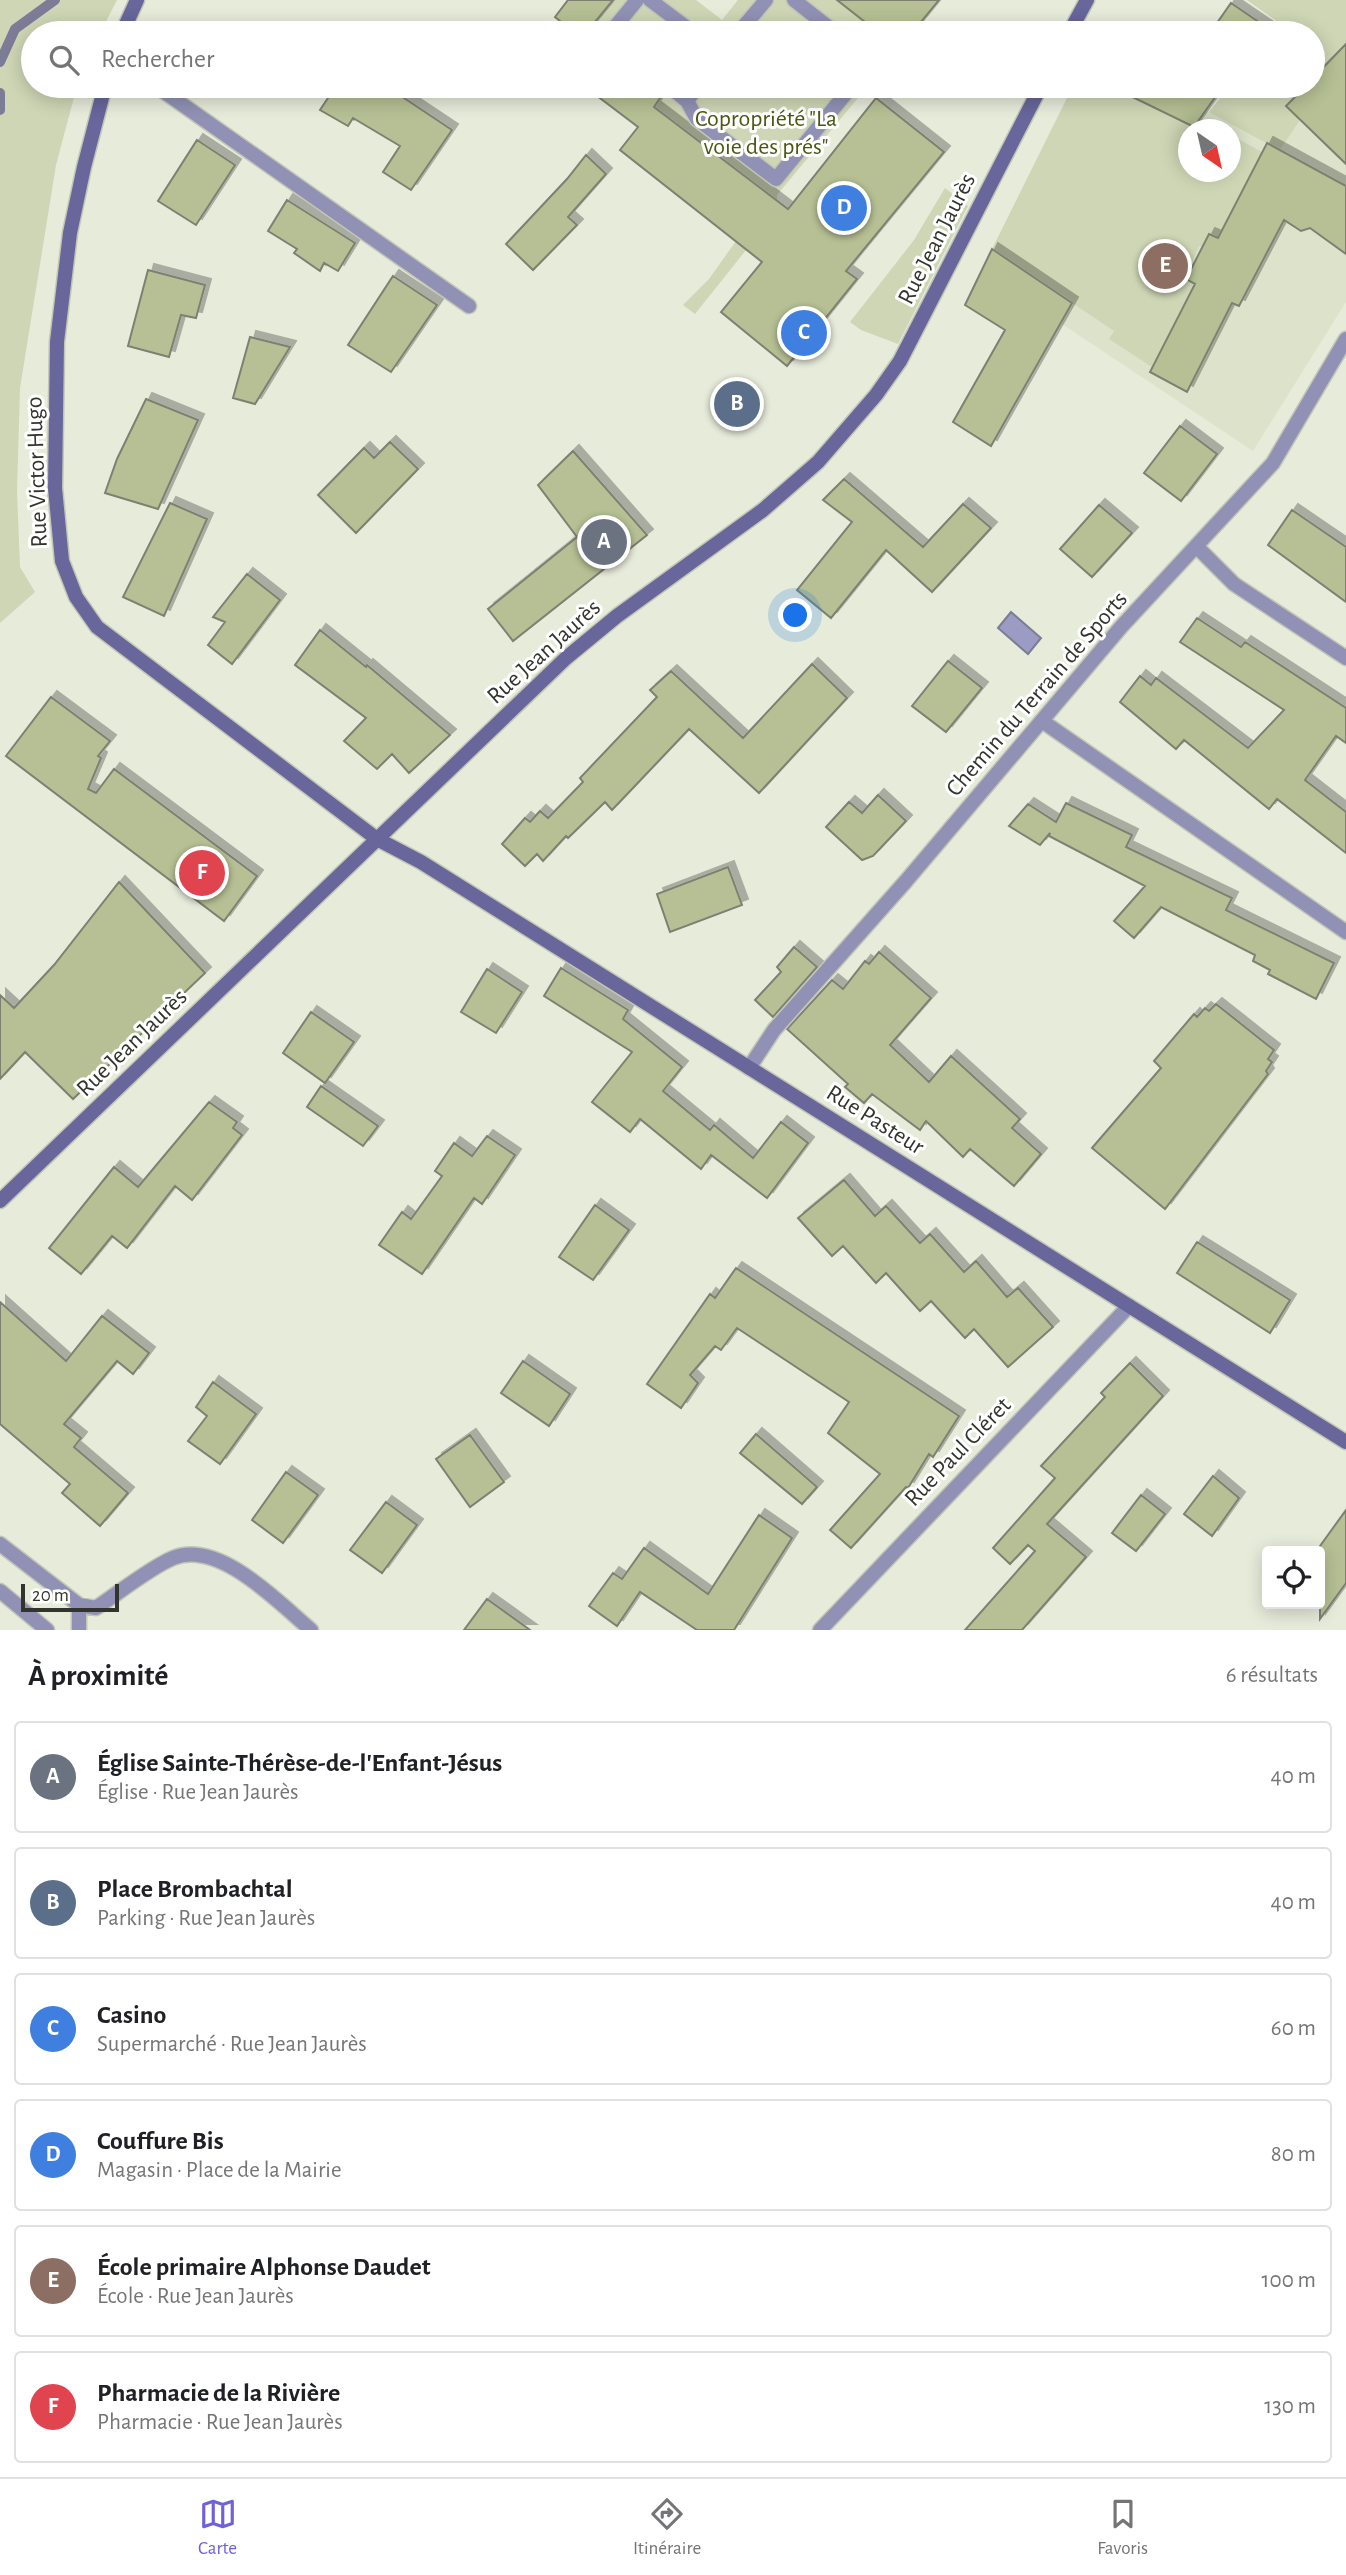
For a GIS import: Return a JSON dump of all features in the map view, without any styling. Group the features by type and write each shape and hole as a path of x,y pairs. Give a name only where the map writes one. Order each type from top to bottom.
{"street":[{"path":"127,21 137,0"},
{"path":"620,21 637,0"},
{"path":"650,0 678,21"},
{"path":"748,21 765,0"},
{"path":"794,0 821,21"},
{"path":"1076,21 1087,0"},
{"name":"Rue Victor Hugo","path":"102,98 70,233 57,342 55,488 62,561 76,597 97,627 377,839"},
{"path":"173,98 469,306"},
{"path":"683,98 697,119 776,179 842,98"},
{"name":"Rue Jean Jaurès","path":"0,1201 566,658 617,616 763,510 824,456 876,395 900,361 1035,98"},
{"name":"Chemin du Terrain de Sports","path":"749,1068 774,1030 906,881 1122,627 1273,463 1346,339"},
{"path":"1197,547 1234,584 1346,658"},
{"path":"1042,721 1346,932"},
{"name":"Rue Pasteur","path":"377,839 421,862 1346,1443"},
{"name":"Rue Paul Cléret","path":"820,1630 1129,1306"},
{"path":"0,1544 79,1605 96,1608 173,1558 190,1554 211,1558 236,1569 312,1630"},
{"path":"0,1591 47,1630"},
{"path":"79,1605 79,1630"}],"shaded area":[{"path":"1247,0 1346,0 1346,302 1253,451 982,271 1067,98 1183,98 1209,112 1220,98 1325,98 1325,21 1277,21"}],"green space":[{"path":"0,0 117,0 106,21 21,21 21,98 74,98 56,165 20,388 17,491 20,567 35,592 0,623"},
{"path":"613,0 696,0 722,20 738,0 837,0 864,21 596,21"},
{"path":"1247,0 1346,0 1346,44 1325,66 1325,21 1277,21"},
{"name":"Copropriété \"La voie des prés\"","path":"660,98 858,98 777,195 778,210 695,314 683,305 709,279 736,241 725,233 760,188 654,107"},
{"path":"1067,98 1135,98 1178,119 1178,182 1241,182 1241,140 1262,152 1218,238 1209,234 1202,247 1199,246 1186,279 1195,284 1152,367 1109,339 1114,331 992,249"},
{"path":"1220,98 1294,98 1286,106 1300,120 1277,154 1268,144 1241,129 1241,119 1222,119 1209,112"},
{"path":"945,188 968,206 898,344 861,330 850,322 914,240"}],"water":[{"path":"1011,612 1041,638 1028,654 998,628"}],"building":[{"path":"568,0 613,0 596,21 560,21 555,17"},
{"path":"837,0 939,0 922,21 864,21"},
{"path":"1231,3 1257,21 1218,21"},
{"path":"1346,44 1346,164 1286,106 1294,98 1325,98 1325,66"},
{"path":"328,98 404,98 452,130 411,190 383,172 400,146 353,118 348,126 320,110"},
{"path":"600,98 660,98 654,107 788,209 876,98 944,152 846,271 857,279 787,366 721,312 762,262 620,150 638,127"},
{"path":"1135,98 1215,98 1200,119 1178,119"},
{"path":"197,140 235,165 196,225 158,201"},
{"path":"1267,143 1346,186 1346,254 1310,228 1301,231 1284,220 1239,306 1232,303 1187,392 1150,372 1195,284 1186,279 1209,234 1218,238"},
{"path":"586,155 606,174 568,217 577,225 533,270 506,244"},
{"path":"287,200 355,243 338,271 324,263 320,271 294,253 297,249 268,231"},
{"path":"992,249 1072,303 991,446 953,422 1005,330 965,305"},
{"path":"148,270 205,285 196,318 181,315 169,357 128,346"},
{"path":"393,276 437,305 391,372 348,345"},
{"path":"250,337 290,347 255,404 233,398"},
{"path":"146,399 198,420 158,509 105,493 117,459"},
{"path":"1180,426 1217,454 1181,501 1144,473"},
{"path":"390,442 418,469 356,533 318,495 364,448 374,458"},
{"path":"573,451 647,535 513,641 488,609 577,537 538,485"},
{"path":"844,479 923,547 963,504 991,528 932,592 886,550 831,618 797,590 852,522 823,500"},
{"path":"170,503 207,519 164,616 123,597"},
{"path":"1099,505 1132,533 1092,577 1060,549"},
{"path":"1292,510 1346,547 1346,602 1268,545"},
{"path":"247,574 280,600 232,664 208,645 225,622 213,617"},
{"path":"1197,618 1241,647 1245,642 1346,708 1346,743 1336,736 1305,780 1346,812 1346,853 1277,799 1269,809 1184,740 1176,749 1120,702 1140,676 1151,685 1156,678 1248,748 1284,710 1180,642"},
{"path":"320,630 366,667 367,665 450,735 409,773 392,754 377,769 344,741 366,718 295,665"},
{"path":"948,661 982,688 946,732 912,706"},
{"path":"812,664 847,698 759,793 689,729 612,810 605,802 568,838 566,836 543,861 537,854 525,866 502,844 525,818 530,822 540,811 548,818 583,782 580,778 657,697 650,690 671,671 743,738"},
{"path":"51,697 110,741 98,756 101,758 88,789 96,793 114,769 257,876 224,921 6,756"},
{"path":"878,795 906,821 873,856 862,860 826,827 849,802 862,813"},
{"path":"1066,803 1132,835 1126,847 1232,898 1226,910 1334,963 1316,999 1268,974 1270,970 1253,961 1255,955 1161,907 1134,938 1114,921 1145,886 1049,836 1050,833 1040,845 1009,826 1028,804 1056,822"},
{"path":"728,867 742,905 670,932 657,894"},
{"path":"119,882 205,973 73,1099 25,1052 0,1079 0,995 14,1008 54,965"},
{"path":"794,947 817,967 773,1017 755,1000 781,972 777,967"},
{"path":"879,952 931,998 890,1045 929,1082 951,1056 1020,1119 1012,1128 1041,1154 1014,1186 970,1149 963,1157 926,1121 920,1130 872,1094 864,1103 845,1087 848,1084 787,1029 832,980 843,989 865,961 869,964"},
{"path":"561,968 628,1010 623,1019 682,1067 663,1091 710,1130 714,1125 753,1158 781,1122 808,1143 767,1198 711,1155 701,1169 640,1119 630,1132 592,1102 632,1052 544,996"},
{"path":"487,969 522,992 496,1033 461,1012"},
{"path":"1216,1004 1274,1050 1268,1059 1272,1062 1266,1071 1268,1074 1165,1209 1092,1148 1161,1068 1154,1061 1194,1014 1197,1017 1205,1008 1209,1011"},
{"path":"311,1012 354,1042 325,1083 283,1053"},
{"path":"321,1086 378,1126 363,1146 307,1107"},
{"path":"209,1102 237,1122 233,1128 242,1135 192,1200 175,1186 127,1248 112,1236 81,1274 49,1248 114,1167 138,1187"},
{"path":"487,1136 515,1155 482,1204 474,1198 422,1274 379,1245 402,1212 411,1219 442,1176 435,1171 454,1143 472,1156"},
{"path":"844,1180 875,1216 886,1206 920,1243 930,1234 964,1272 976,1261 1007,1297 1018,1288 1053,1327 1008,1367 974,1329 965,1338 931,1301 920,1311 886,1273 876,1283 843,1246 832,1256 798,1218"},
{"path":"595,1205 629,1230 593,1280 559,1257"},
{"path":"1197,1242 1290,1300 1270,1333 1177,1273"},
{"path":"736,1268 959,1416 933,1457 929,1454 908,1488 906,1487 851,1548 830,1530 880,1474 828,1433 849,1402 737,1328 721,1350 715,1346 690,1375 698,1383 681,1408 647,1384 710,1294 715,1298"},
{"path":"0,1302 66,1361 102,1316 149,1353 133,1374 117,1361 64,1424 81,1438 74,1447 128,1493 100,1526 62,1493 70,1484 0,1424"},
{"path":"523,1361 570,1394 549,1426 501,1393"},
{"path":"1130,1363 1163,1396 1047,1524 1086,1557 1022,1630 965,1630 1035,1551 1028,1545 1010,1564 993,1548 1055,1478 1041,1466 1105,1397 1101,1393"},
{"path":"213,1382 256,1414 220,1464 188,1441 207,1416 196,1407"},
{"path":"756,1434 817,1487 802,1504 740,1453"},
{"path":"470,1435 504,1482 470,1507 436,1459"},
{"path":"286,1472 318,1495 283,1543 252,1520"},
{"path":"1213,1476 1239,1498 1212,1536 1184,1514"},
{"path":"1141,1495 1165,1514 1136,1551 1112,1533"},
{"path":"386,1502 417,1525 382,1573 350,1550"},
{"path":"1346,1510 1346,1583 1320,1619 1320,1609 1325,1609 1325,1546 1320,1546"},
{"path":"759,1515 792,1538 734,1630 697,1630 640,1592 617,1626 589,1606 613,1573 622,1579 644,1548 708,1594"},
{"path":"487,1599 530,1630 464,1630"}],"waterway":[{"path":"26,21 55,0"},
{"path":"0,62 15,29 21,25"},
{"path":"0,93 0,110"}],"place":[{"name":"Couffure Bis","path":"844,208"},
{"name":"École primaire Alphonse Daudet","path":"1165,266"},
{"name":"Casino","path":"804,333"},
{"name":"Place Brombachtal","path":"737,404"},
{"name":"Église Sainte-Thérèse-de-l'Enfant-Jésus","path":"604,542"},
{"name":"Pharmacie de la Rivière","path":"202,873"}]}
